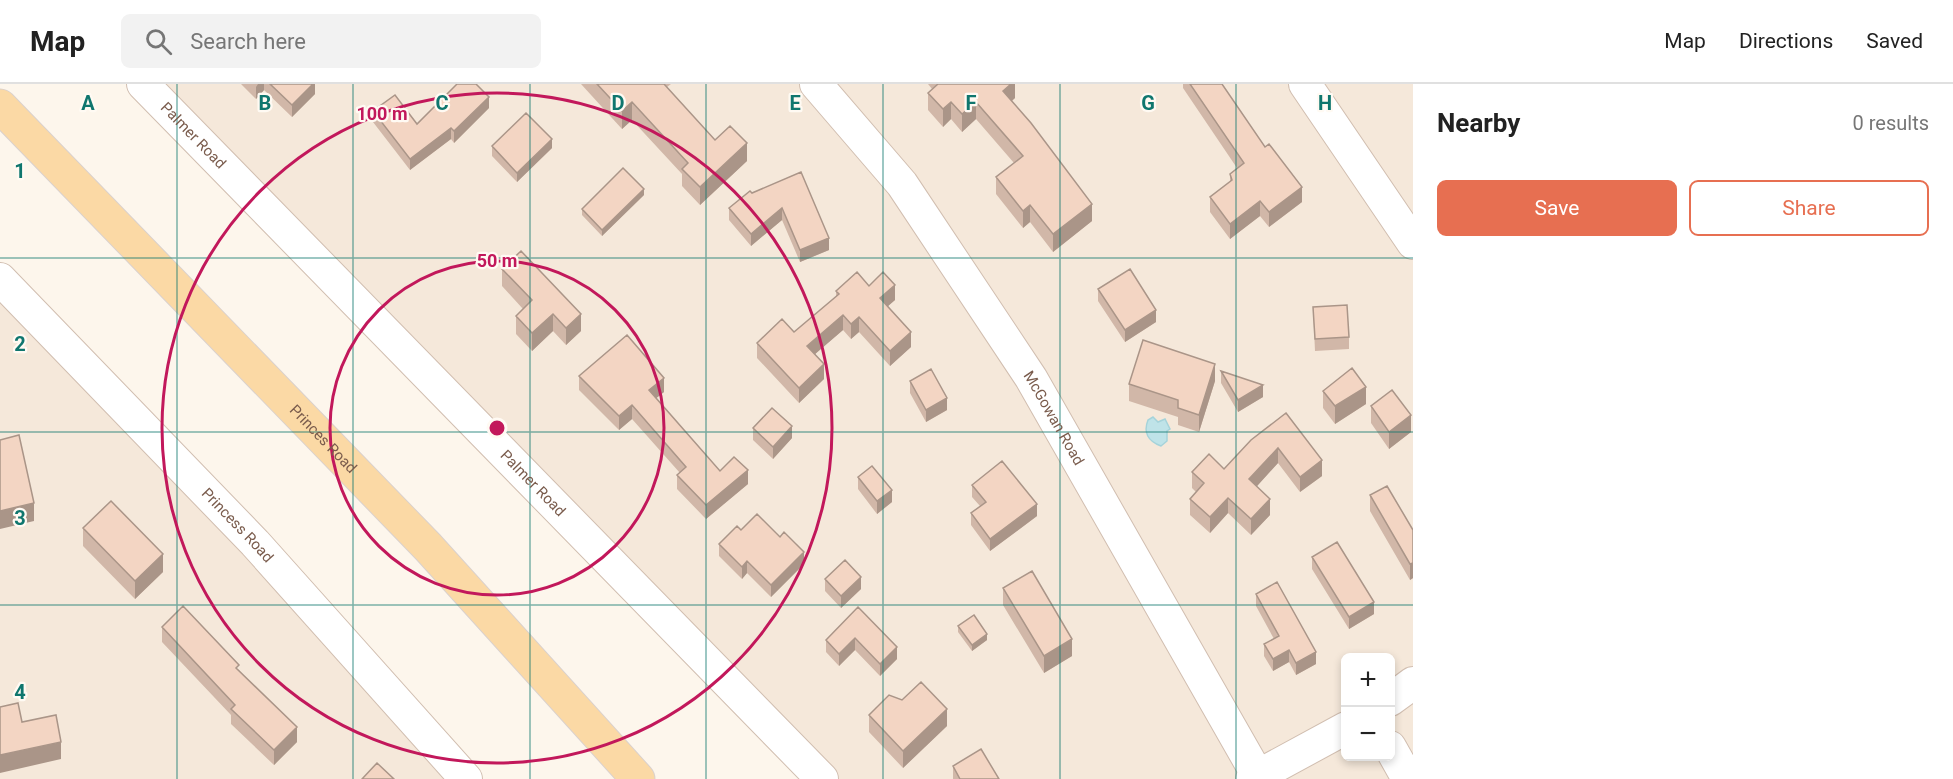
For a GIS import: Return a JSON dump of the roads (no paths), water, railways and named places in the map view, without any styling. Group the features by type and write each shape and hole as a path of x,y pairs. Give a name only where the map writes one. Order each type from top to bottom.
{"main road":[{"name":"Princes Road","path":"0,106 428,547 638,779"}],"street":[{"name":"Palmer Road","path":"143,84 822,779"},
{"name":"McGowan Road","path":"816,84 902,184 1030,378 1255,777"},
{"path":"1305,84 1413,243"},
{"name":"Princess Road","path":"0,279 255,543 466,779"},
{"path":"1395,696 1413,683"},
{"path":"1255,777 1341,731"},
{"path":"1395,756 1408,779"}],"water":[{"path":"1153,417 1158,422 1165,419 1170,429 1167,431 1167,441 1161,446 1153,442 1146,433 1148,420"}]}
